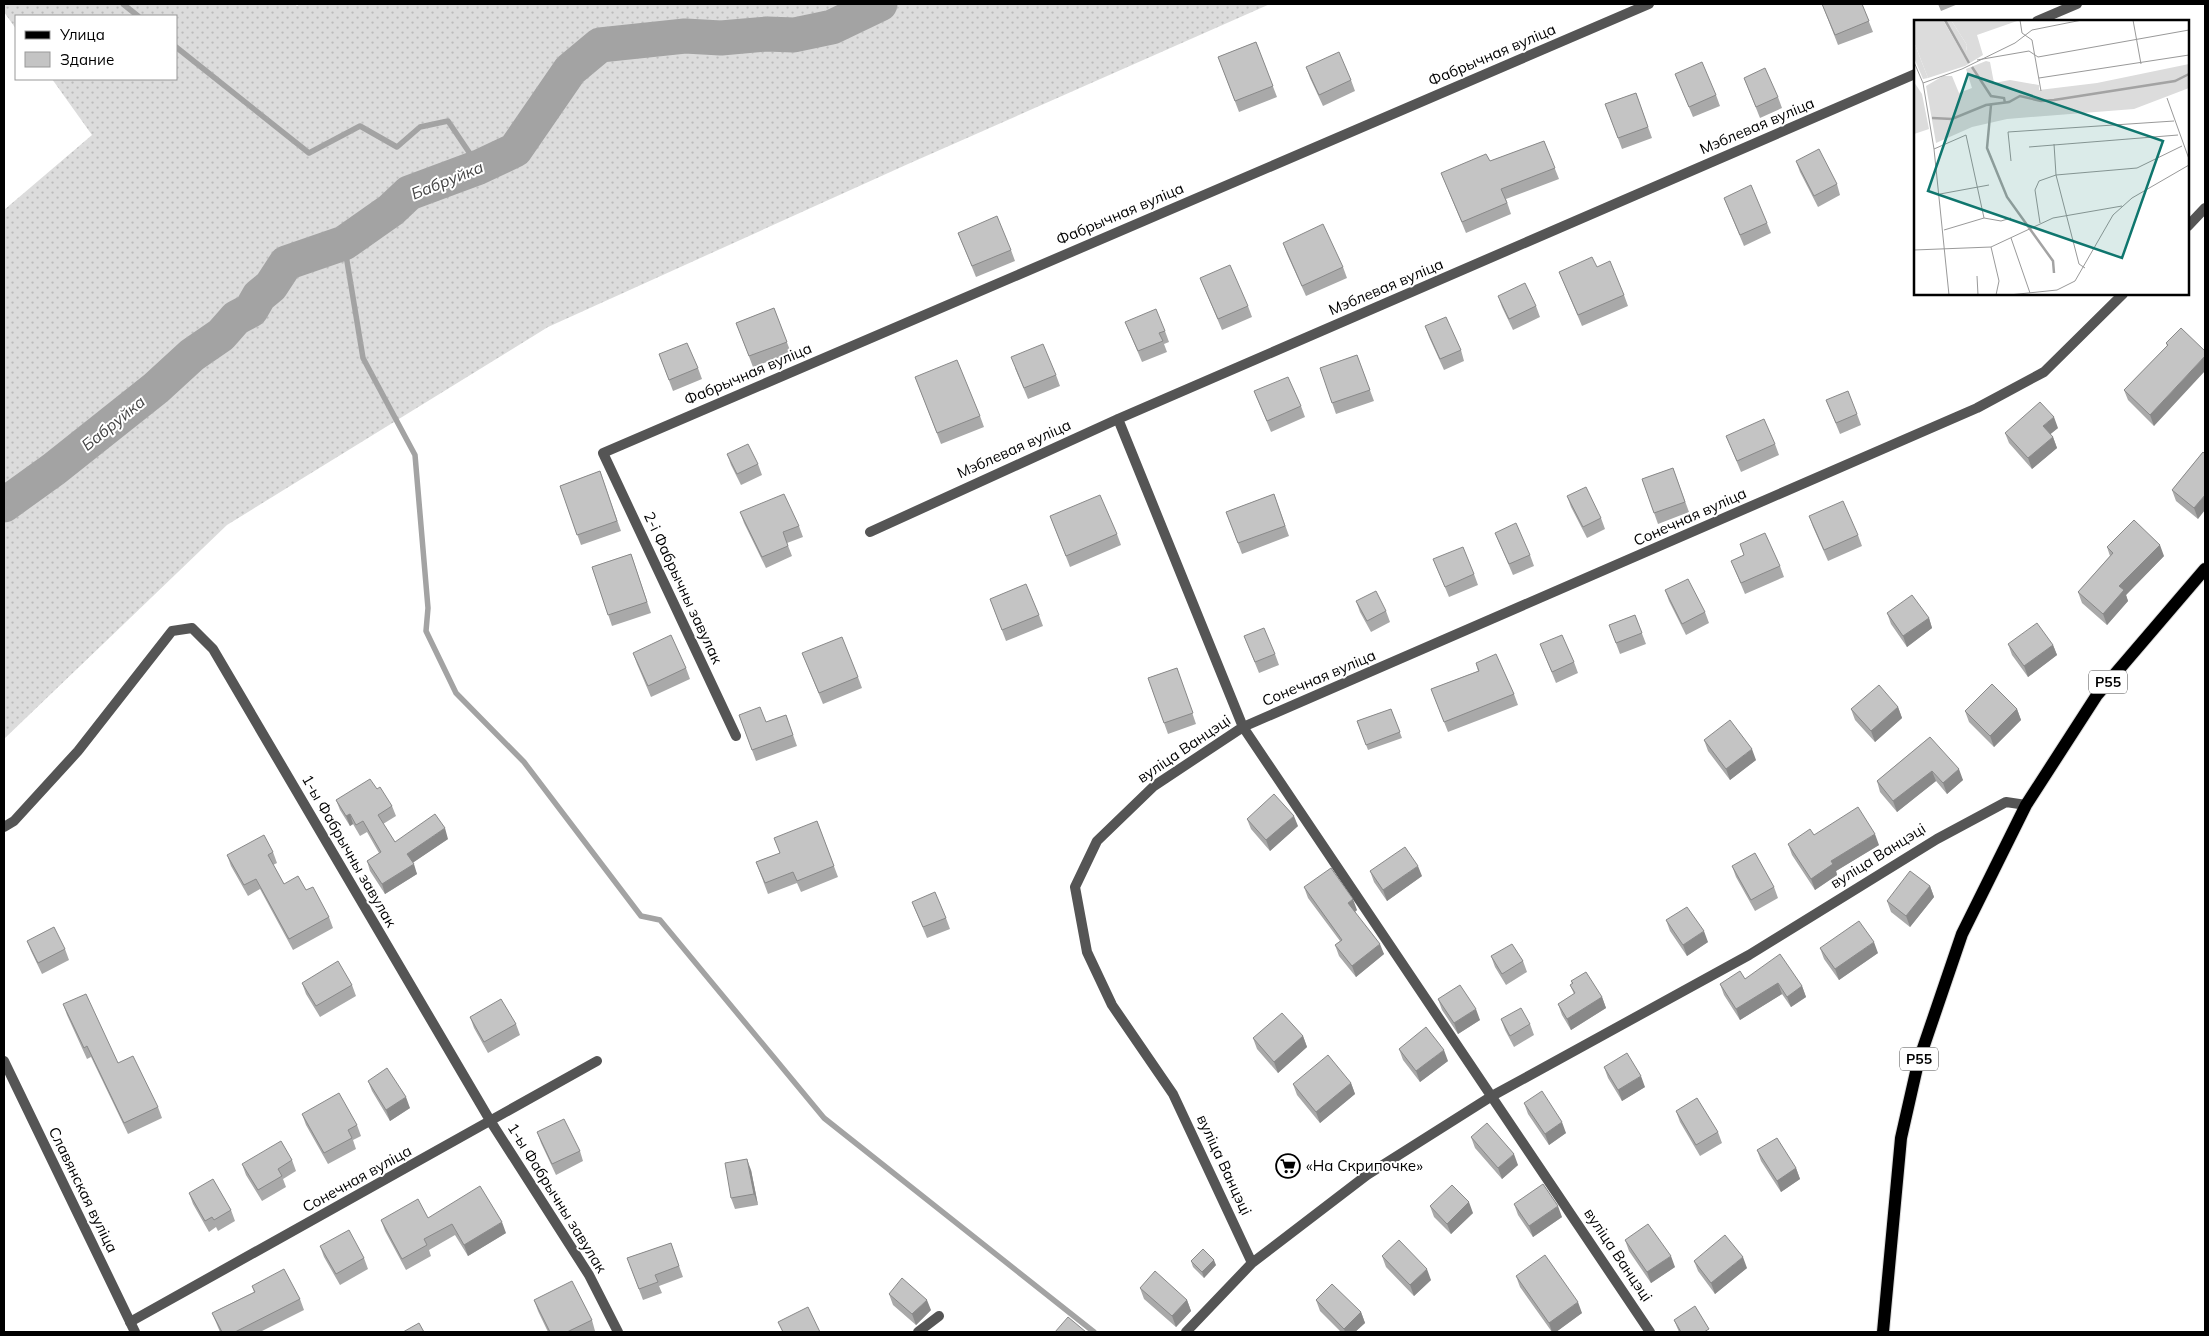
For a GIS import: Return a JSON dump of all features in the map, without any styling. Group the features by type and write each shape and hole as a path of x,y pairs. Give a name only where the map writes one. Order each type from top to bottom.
{"main road":[{"name":"Р55","path":"1883,1332 1901,1138 1918,1063 1962,934 2026,805 2097,695 2205,569"}],"street":[{"name":"Фабрычная вуліца","path":"603,453 1649,4"},
{"path":"2039,20 2077,4"},
{"name":"Мэблевая вуліца","path":"870,532 1118,419 1914,74"},
{"path":"2189,225 2205,208"},
{"name":"Сонечная вуліца","path":"1243,727 1977,408 2044,372 2122,295"},
{"path":"1118,419 1243,727"},
{"name":"2-і Фабрычны завулак","path":"603,453 736,736"},
{"name":"1-ы Фабрычны завулак","path":"4,827 14,821 78,752 172,631 192,628 213,649 491,1122 589,1275 618,1332"},
{"name":"вуліца Ванцэці","path":"1252,1263 1173,1094 1108,996 1087,952 1075,887 1097,841 1154,786 1243,727 1650,1332"},
{"name":"вуліца Ванцэці","path":"1186,1332 1252,1263 1367,1175 1492,1096 1749,955 1937,839 2006,802 2026,805"},
{"name":"Славянская вуліца","path":"4,1061 135,1332"},
{"name":"Сонечная вуліца","path":"130,1322 491,1122 597,1061"},
{"path":"918,1332 939,1316"}],"shaded area":[{"path":"4,4 295,4 297,6 300,4 1270,4 908,164 548,327 227,525 4,739 4,210 92,135 53,80 178,80 178,15 15,15 15,28 4,12"}],"building":[{"path":"1822,4 1862,4 1869,21 1835,35"},
{"path":"1256,42 1273,86 1235,101 1218,57"},
{"path":"1339,52 1351,80 1319,95 1306,67"},
{"path":"1702,62 1716,95 1689,107 1675,74"},
{"path":"1765,68 1778,97 1756,107 1744,78"},
{"path":"1636,93 1648,127 1618,138 1605,104"},
{"path":"1544,141 1555,168 1501,189 1507,203 1462,222 1441,173 1486,154 1490,161"},
{"path":"1819,149 1837,184 1814,196 1796,161"},
{"path":"1751,185 1767,223 1740,235 1724,198"},
{"path":"997,216 1011,250 972,266 958,233"},
{"path":"1323,224 1343,267 1302,286 1283,243"},
{"path":"1592,257 1597,267 1610,261 1624,295 1578,315 1559,272"},
{"path":"1230,265 1248,306 1218,319 1200,278"},
{"path":"1525,283 1536,306 1509,319 1498,296"},
{"path":"774,308 787,342 749,356 736,323"},
{"path":"1156,309 1165,331 1159,333 1163,341 1138,351 1125,322"},
{"path":"1446,317 1461,350 1440,359 1425,326"},
{"path":"2181,328 2205,351 2205,356 2150,415 2124,390 2168,345 2166,343"},
{"path":"687,343 698,368 669,380 659,354"},
{"path":"1043,344 1056,375 1024,388 1011,357"},
{"path":"1357,355 1370,390 1332,403 1320,368"},
{"path":"957,360 980,416 937,433 915,377"},
{"path":"1288,377 1301,406 1267,421 1254,391"},
{"path":"1848,391 1857,414 1836,423 1826,400"},
{"path":"2040,402 2054,417 2043,426 2053,437 2028,458 2005,433"},
{"path":"1764,419 1775,444 1737,461 1726,436"},
{"path":"748,444 758,464 737,474 727,454"},
{"path":"2203,452 2205,454 2205,495 2194,508 2172,490"},
{"path":"1673,468 1685,502 1654,513 1642,479"},
{"path":"600,471 617,521 577,535 560,486"},
{"path":"1586,487 1601,518 1583,527 1567,496"},
{"path":"784,494 799,526 783,532 788,546 762,557 740,512"},
{"path":"1274,494 1285,526 1238,543 1226,512"},
{"path":"1100,495 1117,534 1066,556 1050,516"},
{"path":"1843,501 1858,535 1824,550 1809,516"},
{"path":"2134,520 2160,545 2119,586 2124,590 2103,614 2078,592 2113,553 2107,547"},
{"path":"1516,523 1530,555 1509,564 1495,533"},
{"path":"1765,533 1780,566 1741,583 1731,561 1744,555 1740,544"},
{"path":"1463,547 1474,574 1445,587 1433,559"},
{"path":"631,554 647,602 608,615 592,567"},
{"path":"1688,579 1705,612 1682,624 1665,590"},
{"path":"1026,584 1039,615 1002,630 990,599"},
{"path":"1376,591 1386,611 1367,621 1356,601"},
{"path":"1912,595 1929,618 1903,636 1887,613"},
{"path":"1635,615 1642,633 1616,643 1609,625"},
{"path":"2037,623 2053,645 2024,666 2008,644"},
{"path":"1264,628 1275,654 1255,662 1244,636"},
{"path":"671,635 686,668 648,686 633,653"},
{"path":"1562,635 1574,662 1552,672 1540,644"},
{"path":"842,637 858,677 819,693 802,653"},
{"path":"1496,654 1514,694 1444,722 1431,689 1479,671 1476,663"},
{"path":"1177,668 1193,713 1164,723 1148,678"},
{"path":"1992,684 2017,709 1990,736 1965,711"},
{"path":"1879,685 1898,707 1871,731 1851,709"},
{"path":"760,707 766,722 786,715 793,735 752,750 739,715"},
{"path":"1391,709 1400,732 1366,745 1357,721"},
{"path":"1730,720 1752,749 1726,769 1704,740"},
{"path":"1930,737 1959,769 1943,783 1932,771 1893,801 1877,781"},
{"path":"370,779 377,789 380,787 392,806 378,815 395,842 435,814 445,828 407,854 414,864 382,884 367,861 381,852 363,821 356,825 350,814 346,816 336,800"},
{"path":"1274,794 1294,816 1266,840 1247,819"},
{"path":"1858,807 1875,834 1831,861 1833,864 1811,879 1788,844 1810,829 1814,835"},
{"path":"817,821 834,866 797,881 793,872 765,883 756,862 780,853 774,838"},
{"path":"264,835 273,852 268,855 284,884 298,876 306,890 313,887 329,917 289,939 256,879 244,885 227,855"},
{"path":"1405,847 1418,866 1383,890 1370,871"},
{"path":"1755,853 1774,887 1751,900 1732,866"},
{"path":"1331,868 1353,899 1348,903 1380,944 1352,966 1335,945 1342,940 1304,887"},
{"path":"1910,871 1930,886 1906,916 1887,901"},
{"path":"935,892 946,918 923,927 912,902"},
{"path":"1687,907 1704,931 1683,945 1666,920"},
{"path":"1859,921 1874,942 1835,969 1820,948"},
{"path":"54,927 65,949 38,963 27,941"},
{"path":"1512,944 1523,961 1502,974 1491,956"},
{"path":"1780,954 1802,986 1787,997 1778,983 1736,1009 1720,984 1740,971 1745,979"},
{"path":"338,961 352,985 316,1006 302,983"},
{"path":"1586,972 1602,997 1567,1019 1558,1004 1575,993 1570,985 1573,983 1571,981"},
{"path":"1460,985 1476,1009 1454,1023 1438,999"},
{"path":"86,994 118,1063 133,1056 158,1107 124,1123 87,1046 84,1048 63,1004"},
{"path":"501,999 516,1024 484,1042 470,1017"},
{"path":"1521,1008 1530,1024 1510,1036 1501,1019"},
{"path":"1282,1013 1303,1036 1274,1062 1253,1038"},
{"path":"1426,1027 1444,1050 1416,1071 1399,1049"},
{"path":"1627,1053 1641,1076 1618,1090 1604,1067"},
{"path":"1328,1055 1351,1083 1316,1112 1293,1084"},
{"path":"387,1068 406,1097 386,1110 368,1081"},
{"path":"1542,1091 1562,1122 1545,1134 1524,1103"},
{"path":"339,1093 357,1125 348,1130 352,1138 324,1153 302,1114"},
{"path":"1697,1098 1718,1132 1696,1145 1676,1111"},
{"path":"564,1119 580,1151 552,1164 537,1132"},
{"path":"1487,1123 1514,1154 1498,1168 1471,1137"},
{"path":"1777,1138 1796,1168 1777,1181 1757,1150"},
{"path":"281,1141 292,1160 278,1169 282,1176 258,1190 242,1164"},
{"path":"747,1159 754,1194 731,1198 725,1163"},
{"path":"213,1179 231,1210 214,1220 212,1217 205,1221 189,1193"},
{"path":"1543,1184 1558,1206 1529,1226 1514,1204"},
{"path":"1452,1185 1469,1202 1447,1224 1430,1206"},
{"path":"480,1186 502,1222 464,1245 452,1224 424,1239 427,1245 402,1259 381,1220 418,1199 428,1218"},
{"path":"1648,1224 1671,1256 1647,1272 1625,1240"},
{"path":"349,1230 364,1258 336,1274 320,1246"},
{"path":"1725,1235 1743,1257 1711,1283 1694,1261"},
{"path":"1399,1240 1427,1269 1410,1285 1382,1256"},
{"path":"671,1243 679,1266 655,1275 658,1282 639,1289 627,1258"},
{"path":"1203,1249 1214,1260 1202,1272 1191,1261"},
{"path":"1545,1255 1578,1302 1549,1323 1516,1276"},
{"path":"284,1269 300,1299 235,1332 222,1332 212,1313 255,1292 252,1286"},
{"path":"1155,1271 1187,1300 1172,1316 1140,1288"},
{"path":"902,1278 927,1300 912,1314 889,1294"},
{"path":"572,1281 592,1320 567,1332 550,1332 534,1300"},
{"path":"1332,1284 1361,1312 1344,1329 1316,1300"},
{"path":"1695,1306 1709,1329 1704,1332 1681,1332 1674,1320"},
{"path":"808,1307 820,1332 783,1332 778,1322"},
{"path":"1068,1317 1086,1332 1055,1332"},
{"path":"419,1323 424,1332 403,1332"}],"waterway":[{"path":"123,4 137,15"},
{"name":"Бабруйка","path":"4,505 54,469 156,388 192,355 221,335 236,318 251,310 259,296 271,286 286,263 344,243 391,210 409,193 479,167 515,150 570,70 600,45 685,36 721,38 767,34 794,35 832,27 880,4"},
{"path":"178,49 309,153 360,126 397,147 420,127 448,121 479,167"},
{"path":"344,243 363,358 415,455 428,608 426,631 456,693 524,762 641,916 660,920 824,1118 1094,1332"}],"place":[{"name":"«На Скрипочке»","path":"1288,1166"}]}
